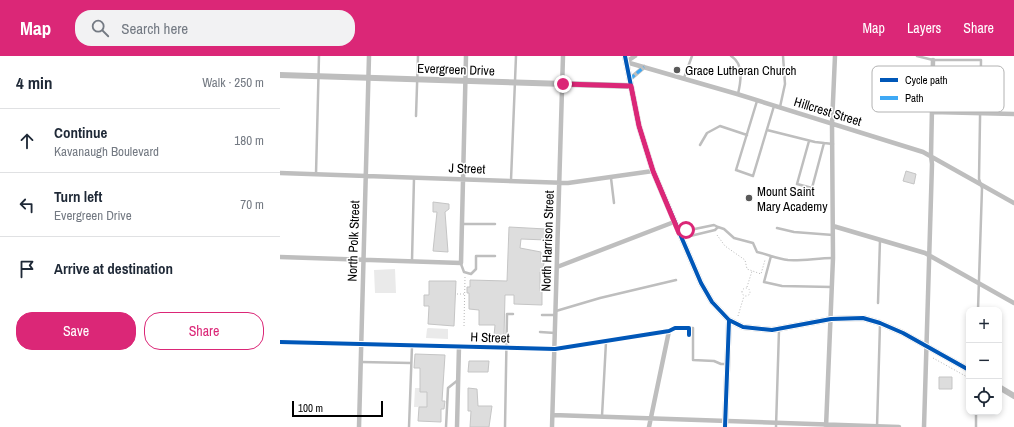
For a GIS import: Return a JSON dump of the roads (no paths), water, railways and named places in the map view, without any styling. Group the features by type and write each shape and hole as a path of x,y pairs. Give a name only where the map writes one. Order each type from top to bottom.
{"street":[{"name":"North Polk Street","path":"359,427 369,56"},
{"path":"280,257 461,263 466,56"},
{"name":"North Harrison Street","path":"552,427 563,56"},
{"path":"635,56 625,59 639,126 653,171 680,236 706,292 729,320 743,327 779,330 831,319 862,318 880,323 903,333 927,348 966,368"},
{"path":"826,426 833,258 832,124 835,56"},
{"name":"Hillcrest Street","path":"625,59 644,67 758,100 923,152 1014,203"},
{"path":"933,60 933,66"},
{"path":"630,83 644,67"},
{"name":"Evergreen Drive","path":"280,75 563,84 630,83"},
{"path":"924,427 930,256 932,164 930,156 932,112 1014,114"},
{"name":"J Street","path":"280,173 578,182 653,171"},
{"path":"557,267 674,222"},
{"path":"833,226 930,256 1014,304"},
{"path":"725,424 729,320"},
{"name":"H Street","path":"280,342 555,349 669,331 675,328 689,328"},
{"path":"689,328 689,335"},
{"path":"649,427 669,331"},
{"path":"457,427 459,346"},
{"path":"1002,389 1014,396"},
{"path":"553,415 652,418 725,424 899,427"}],"lane":[{"path":"316,174 319,56"},
{"path":"416,116 418,56"},
{"path":"511,181 516,56"},
{"path":"684,78 692,56"},
{"path":"731,56 738,62 740,72 741,82 738,94"},
{"path":"780,107 785,84 783,56"},
{"path":"917,56 933,60 981,60 981,66"},
{"path":"758,100 736,170 753,176 774,106"},
{"path":"978,307 982,188 979,179 980,114"},
{"path":"700,145 707,133 720,126 747,135"},
{"path":"767,130 809,141 833,144"},
{"path":"809,141 797,184 812,188 824,143"},
{"path":"611,177 614,203"},
{"path":"412,262 414,178"},
{"path":"462,224 495,224"},
{"path":"680,236 714,225 724,229 734,238 753,243 757,252 771,256 791,260 833,258"},
{"path":"680,236 715,230 718,227"},
{"path":"777,228 794,232 833,235"},
{"path":"878,303 880,240"},
{"path":"461,263 464,272 471,274 476,269 476,256 495,256"},
{"path":"771,256 764,282 782,286 832,287"},
{"path":"542,315 556,313 600,298 676,280"},
{"path":"505,427 507,314 513,314"},
{"path":"877,427 880,323"},
{"path":"689,328 694,328 693,360 714,361 721,364 727,364"},
{"path":"776,425 779,330"},
{"path":"540,332 555,332"},
{"path":"602,416 606,342"},
{"path":"408,427 412,345"},
{"path":"361,362 411,363"},
{"path":"446,427 448,388 458,380"},
{"path":"976,415 976,427"}],"place":[{"name":"Grace Lutheran Church","path":"677,70"},
{"name":"Mount Saint Mary Academy","path":"749,198"}]}
